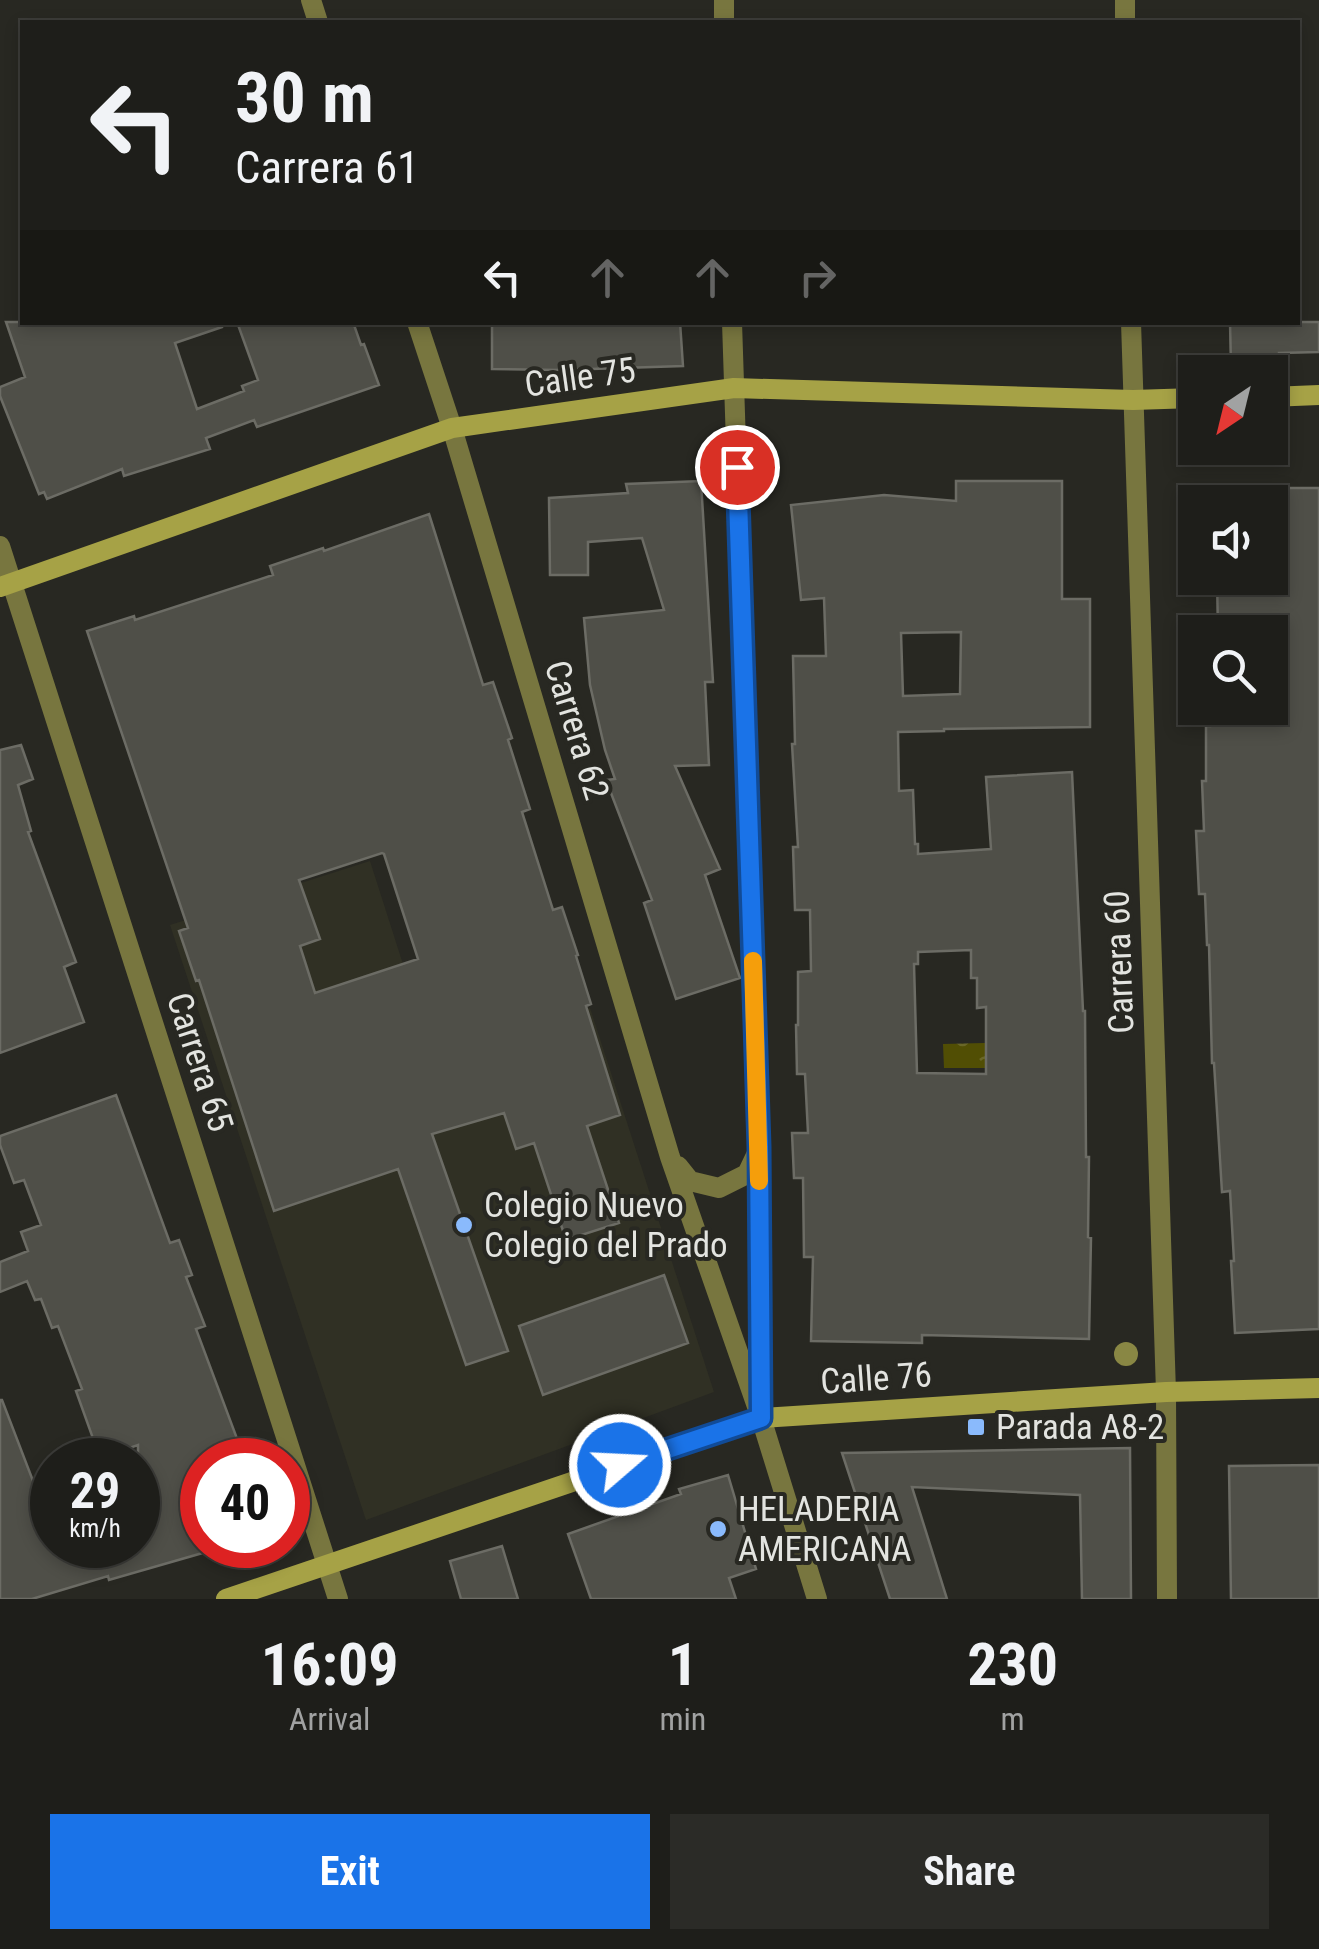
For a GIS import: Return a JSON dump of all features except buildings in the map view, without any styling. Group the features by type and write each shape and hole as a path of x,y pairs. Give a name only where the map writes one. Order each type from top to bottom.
{"street":[{"name":"Carrera 62","path":"418,325 670,1157 761,1418 817,1599"},
{"path":"732,325 759,1147 761,1418"},
{"name":"Carrera 60","path":"1131,325 1166,1392 1167,1599"},
{"name":"Calle 75","path":"6,585 452,428 734,388 1178,399"},
{"path":"1288,396 1319,396"},
{"name":"Carrera 65","path":"0,546 6,585 338,1599"},
{"path":"670,1157 690,1181 719,1188 747,1174 759,1147"},
{"name":"Calle 76","path":"226,1599 761,1418 1166,1392 1319,1388"}],"shaded area":[{"name":"Colegio Nuevo Colegio del Prado","path":"370,861 433,1058 590,1008 714,1392 366,1520 170,925"}],"water":[{"path":"985,1043 986,1068 944,1068 943,1044"}],"slow traffic":[{"path":"753,961 759,1181"}],"place":[{"name":"Colegio Nuevo Colegio del Prado","path":"464,1225"},
{"name":"Parada A8-2","path":"976,1427"},
{"name":"HELADERIA AMERICANA","path":"718,1529"}],"route":[{"path":"620,1465 761,1418 759,1147 737,467"}]}
